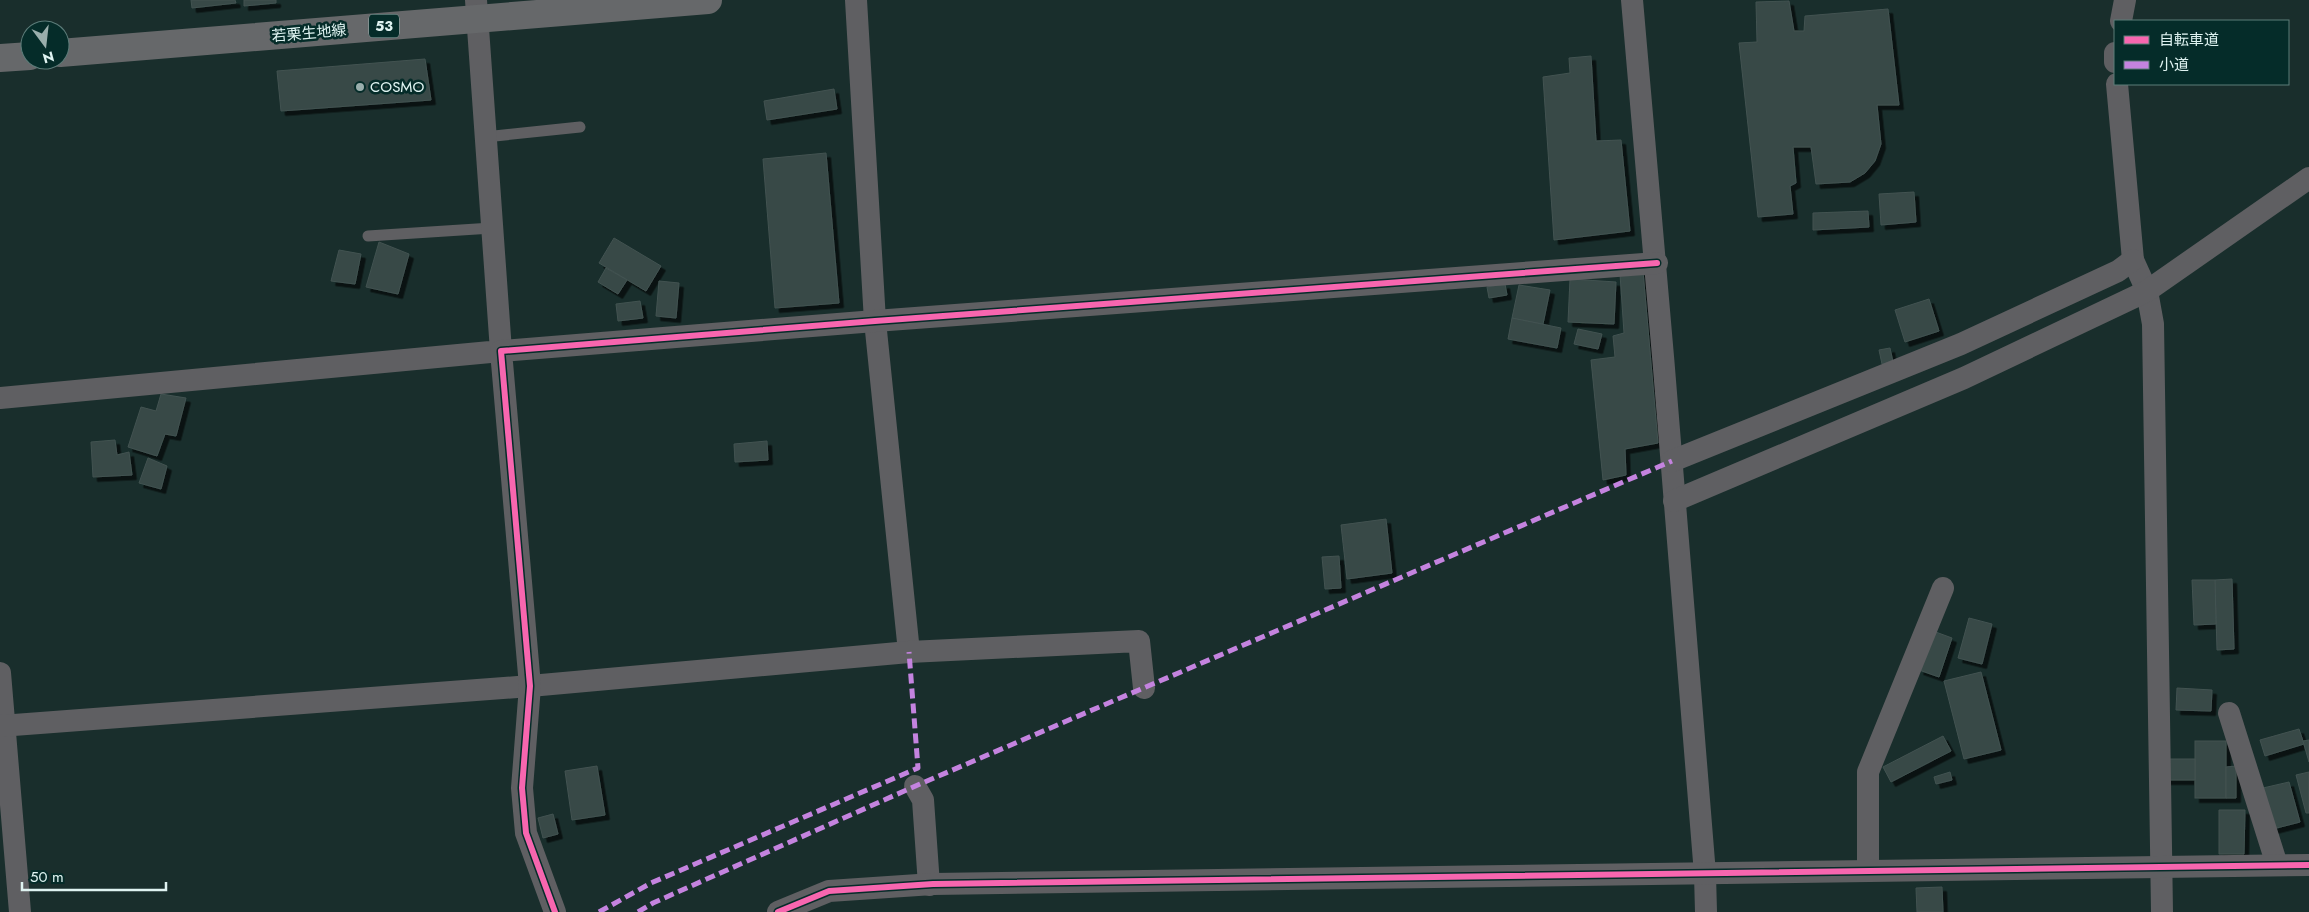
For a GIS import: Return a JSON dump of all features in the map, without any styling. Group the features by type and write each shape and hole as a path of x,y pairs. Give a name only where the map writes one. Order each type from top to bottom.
{"main road":[{"name":"若栗生地線","path":"70,52 476,9 708,0"},
{"path":"0,58 20,57"}],"street":[{"path":"856,0 874,321 909,652"},
{"path":"1632,0 1657,264 1674,501 1705,874 1706,912"},
{"path":"2121,20 2125,0"},
{"path":"476,9 500,351 530,686 522,788 526,833 555,912"},
{"path":"2117,85 2133,260 2147,291 2153,324 2162,912"},
{"path":"1674,501 1964,378 2147,291 2309,178"},
{"path":"1672,461 1961,344 2118,271 2133,260"},
{"path":"0,398 500,351 874,321 1657,264"},
{"path":"1868,871 1868,772 1943,588"},
{"path":"2,726 530,686 909,652 1139,641 1144,688"},
{"path":"0,674 2,726 20,912"},
{"path":"2229,713 2278,865"},
{"path":"915,786 923,800 928,884"},
{"path":"778,912 829,891 928,884 2309,865"}],"lane":[{"path":"486,136 580,127"},
{"path":"368,236 492,228"}],"building":[{"path":"191,0 235,0 236,3 192,8"},
{"path":"244,0 276,0 276,3 244,6"},
{"path":"1789,1 1794,31 1804,31 1805,16 1888,9 1899,105 1877,105 1881,144 1875,161 1865,173 1850,182 1816,184 1811,147 1793,147 1796,183 1790,186 1793,214 1758,217 1739,43 1757,42 1756,2"},
{"path":"1591,56 1596,141 1621,140 1630,231 1554,240 1543,77 1570,73 1569,58"},
{"path":"425,59 431,100 281,111 277,71"},
{"path":"834,89 837,109 767,120 764,101"},
{"path":"826,153 839,303 775,308 763,159"},
{"path":"1914,192 1916,222 1881,225 1879,194"},
{"path":"1868,211 1869,227 1813,230 1813,213"},
{"path":"614,238 661,266 646,291 599,263"},
{"path":"379,242 409,254 398,294 366,287"},
{"path":"339,250 361,254 355,284 331,281"},
{"path":"606,268 627,280 618,294 598,282"},
{"path":"1643,271 1658,443 1625,449 1626,475 1603,480 1591,360 1615,357 1613,336 1624,333 1620,274"},
{"path":"1570,279 1616,282 1614,324 1568,322"},
{"path":"659,281 679,283 676,318 656,316"},
{"path":"1505,284 1507,295 1489,298 1487,287"},
{"path":"1519,285 1550,290 1543,324 1512,318"},
{"path":"1929,299 1939,331 1905,342 1895,310"},
{"path":"640,301 643,318 618,321 616,304"},
{"path":"1512,318 1561,328 1557,348 1508,339"},
{"path":"1578,329 1602,334 1598,349 1574,344"},
{"path":"1890,348 1893,362 1882,364 1879,350"},
{"path":"161,394 186,398 176,436 165,434 157,456 128,447 141,407 156,411"},
{"path":"115,440 117,455 129,452 132,475 93,477 91,442"},
{"path":"767,441 768,460 735,462 734,444"},
{"path":"148,458 167,466 161,489 139,483"},
{"path":"1386,519 1392,573 1347,579 1341,525"},
{"path":"1339,556 1341,588 1325,589 1322,557"},
{"path":"2232,579 2234,649 2217,650 2215,580"},
{"path":"2192,580 2215,580 2216,624 2194,625"},
{"path":"1969,618 1992,624 1982,664 1958,658"},
{"path":"1933,631 1952,638 1939,677 1919,670"},
{"path":"1981,672 2001,750 1964,759 1944,681"},
{"path":"2177,688 2212,690 2211,711 2176,710"},
{"path":"2299,729 2304,744 2265,756 2260,740"},
{"path":"1943,736 1951,751 1891,782 1883,767"},
{"path":"2309,740 2309,762 2303,741"},
{"path":"2195,741 2226,741 2226,798 2195,798"},
{"path":"2166,759 2195,759 2195,780 2166,780"},
{"path":"597,766 605,815 572,820 565,771"},
{"path":"2236,766 2236,798 2226,798 2226,767"},
{"path":"1950,772 1952,780 1936,784 1934,777"},
{"path":"2309,772 2309,813 2306,813 2296,775"},
{"path":"2289,782 2300,822 2273,829 2263,788"},
{"path":"2219,810 2245,810 2244,854 2219,854"},
{"path":"553,814 558,834 543,838 538,818"},
{"path":"1942,887 1943,912 1917,912 1916,888"}],"marked path":[{"path":"638,912 653,903 920,784 1672,461"},
{"path":"599,912 651,883 918,768 909,652"}],"cycle path":[{"path":"555,912 526,833 522,788 530,686 501,351 875,321 1657,263"},
{"path":"778,912 829,891 933,884 2309,865"}],"place":[{"name":"COSMO","path":"360,87"}]}
